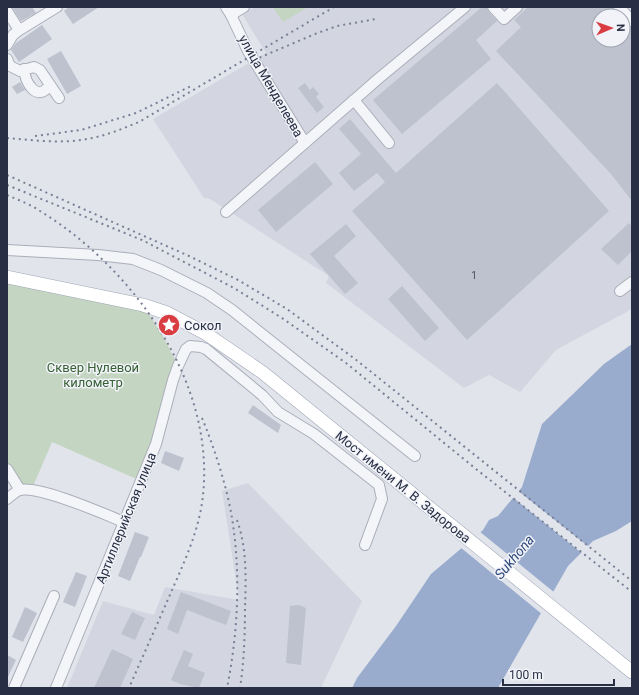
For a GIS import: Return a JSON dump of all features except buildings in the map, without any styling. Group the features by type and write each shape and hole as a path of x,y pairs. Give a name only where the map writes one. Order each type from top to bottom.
{"main road":[{"name":"Мост имени М. В. Задорова","path":"7,277 143,305 167,313 205,333 262,372 632,672"}],"street":[{"path":"7,45 13,35 19,30 57,7"},
{"path":"229,11 244,7"},
{"path":"226,212 378,78 465,7"},
{"path":"493,7 504,19 517,7"},
{"path":"619,7 632,21"},
{"path":"7,11 19,30"},
{"name":"улица Менделеева","path":"229,11 248,51 305,143"},
{"path":"7,59 10,66 20,71 34,67 40,70 59,98"},
{"path":"24,69 25,77 38,93 47,90 50,85"},
{"path":"354,100 389,142"},
{"path":"7,250 98,255 133,259 161,270 207,294 232,310 415,456"},
{"path":"620,291 632,282"},
{"name":"Артиллерийская улица","path":"56,688 156,444 173,380 186,349 190,346 201,347 206,350 262,395 278,412 314,434 379,485 382,499 365,545"},
{"path":"7,469 20,490"},
{"path":"7,498 20,490 31,490 69,501 124,522"},
{"path":"14,688 54,596"}],"shaded area":[{"path":"255,7 632,7 632,309 556,350 520,392 489,375 464,388 326,283 329,276 210,199 204,198 153,119 266,53 242,14"},
{"path":"248,483 362,601 321,688 67,688 103,601 154,615 165,587 239,600 222,491"}],"green space":[{"path":"273,7 308,7 283,22"},
{"name":"Сквер Нулевой километр","path":"7,277 143,305 163,336 178,366 141,481 52,442 31,491 20,490 7,469"}],"water":[{"name":"Sukhona","path":"632,344 632,521 616,531 593,541 568,566 498,688 352,688 357,678 396,626 431,574 483,530 489,520 498,516 522,487 542,424 604,364"}],"pier":[{"path":"517,490 589,547 583,554 511,496"},
{"path":"479,531 555,593 543,615 460,547"}],"railway":[{"path":"7,138 47,141 87,139 113,132 139,122 334,7"},
{"path":"254,60 337,26 376,19"},
{"path":"35,136 81,130 136,113 193,85"},
{"path":"7,175 189,256 238,280 287,309 355,359 632,581"},
{"path":"7,185 142,240 234,288 282,318 346,363 476,469 632,592"},
{"path":"7,195 28,204 75,235 108,265 137,298 163,335 183,375 197,417 204,460 202,503 197,527 184,563 129,688"},
{"path":"202,418 215,454 230,506 237,560 236,625 227,688"},
{"path":"237,520 243,541 246,575 244,648 240,688"}],"place":[{"name":"Сокол","path":"169,325"}]}
